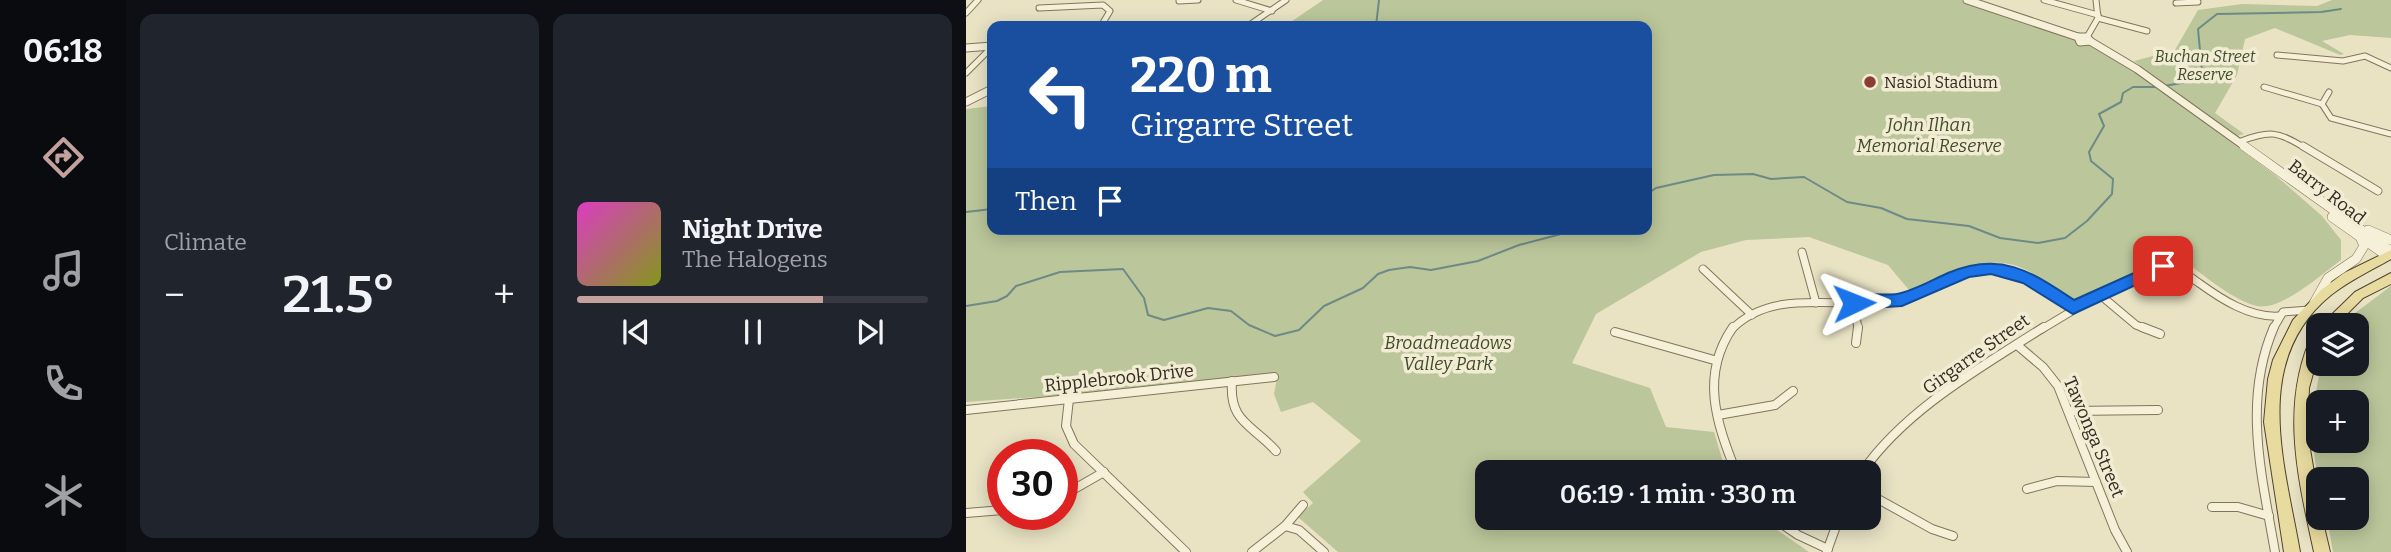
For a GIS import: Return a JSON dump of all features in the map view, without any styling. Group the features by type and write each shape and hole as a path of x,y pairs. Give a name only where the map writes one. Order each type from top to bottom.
{"main road":[{"path":"2292,552 2273,446 2271,400 2279,358 2311,308 2342,281 2390,254"},
{"path":"2340,313 2359,295 2391,278"},
{"path":"2306,366 2300,435 2322,552"}],"street":[{"path":"966,13 978,0"},
{"path":"1179,1 1198,0"},
{"path":"1236,0 1272,11"},
{"path":"1256,21 1286,0"},
{"path":"1967,0 2088,39 2098,17 2096,0"},
{"path":"2044,0 2147,31"},
{"path":"2176,3 2198,2 2196,0"},
{"path":"1039,8 1103,5 1110,11 1104,21"},
{"name":"Barry Road","path":"2088,39 2155,81 2390,254"},
{"path":"966,48 987,47"},
{"path":"966,73 987,52"},
{"path":"2277,55 2343,61 2365,56 2391,68"},
{"path":"2264,87 2322,104 2331,118 2391,134"},
{"path":"966,102 987,92"},
{"path":"2322,104 2329,92"},
{"path":"2238,142 2264,133 2281,133 2378,191"},
{"name":"Barry Road","path":"2248,149 2359,237 2390,254"},
{"path":"2333,210 2391,240"},
{"path":"2250,311 2269,318 2289,310 2311,308 2328,278 2360,255 2364,246 2359,237"},
{"path":"1802,251 1816,303"},
{"path":"2179,258 2167,266 2250,311 2268,323 2271,334"},
{"name":"Girgarre Street","path":"1871,460 1905,423 2073,308 2099,294 2167,266"},
{"path":"1732,460 1718,415 1712,384 1714,360 1724,340 1752,315 1787,304 1902,300 1967,272 1991,268 2011,271 2028,278 2073,308"},
{"path":"1703,269 1752,315"},
{"path":"2099,294 2136,325 2160,334"},
{"path":"1854,303 1858,330 1856,343"},
{"path":"2275,552 2255,413 2257,377 2262,353 2279,316"},
{"path":"1615,332 1714,360"},
{"name":"Tawonga Street","path":"2017,345 2054,379 2115,530 2127,552"},
{"name":"Ripplebrook Drive","path":"966,410 1274,377"},
{"path":"1232,382 1229,399 1233,412 1276,452"},
{"path":"1718,415 1775,405 1793,391"},
{"path":"1069,399 1065,416 1069,436 1186,552"},
{"path":"2069,411 2158,410"},
{"path":"1078,487 1104,472"},
{"path":"2027,489 2057,481 2096,482"},
{"path":"1881,501 1932,529 1953,536"},
{"path":"1252,552 1285,526 1303,505"},
{"path":"2212,506 2238,507 2269,516"},
{"path":"966,513 987,511"},
{"path":"1285,526 1299,530 1324,552"},
{"path":"1791,530 1828,550 1835,530"}],"green space":[{"path":"1323,0 1963,0 2089,45 2135,71 2275,175 2322,216 2341,240 2341,260 2301,290 2267,306 2257,306 2237,298 2175,253 2076,301 2057,293 2030,272 2014,265 1983,264 1909,290 1888,265 1809,237 1746,240 1701,252 1596,314 1572,363 1650,388 1666,427 1714,432 1722,460 1475,460 1475,530 1777,530 1809,552 1338,552 1298,517 1313,503 1303,492 1361,441 1313,402 1281,412 1274,394 1278,373 1105,392 966,402 966,109 987,107 987,235 1652,235 1652,21 1292,21"},
{"name":"Buchan Street Reserve","path":"2332,0 2391,0 2391,38 2350,35 2322,41 2344,54 2340,55 2275,28 2245,39 2237,75 2215,113 2244,134 2237,136 2134,61 2175,50 2198,10 2242,4 2317,6"},
{"path":"2391,286 2391,552 2333,552 2329,530 2369,530 2369,467 2316,467 2314,453 2369,453 2369,390 2316,390 2319,376 2369,376 2369,313 2355,313"}],"waterway":[{"path":"1377,21 1379,0"},
{"path":"2164,86 2199,80 2202,72 2198,29 2217,14 2321,12 2341,9"},
{"path":"1652,191 1714,175 1753,174 1771,179 1804,177 1847,202 1881,208 1907,219 1969,226 2000,238 2038,243 2065,238 2087,221 2112,194 2113,179 2091,161 2089,152 2104,126 2099,114 2121,102 2123,93 2133,87 2155,87"},
{"path":"966,212 987,210"},
{"path":"966,306 997,301 1007,296 1016,286 1060,272 1123,269 1144,298 1148,315 1164,320 1208,308 1231,311 1249,325 1275,336 1299,330 1324,306 1363,288 1378,274 1389,270 1410,267 1431,270 1478,261 1519,245 1557,235"}],"place":[{"name":"Nasiol Stadium","path":"1870,82"}],"route":[{"path":"1854,303 1902,300 1967,272 1991,268 2011,271 2028,278 2073,308 2163,266"}],"park label":[{"name":"John Ilhan Memorial Reserve","path":"1929,135"},
{"name":"Broadmeadows Valley Park","path":"1448,353"}]}
